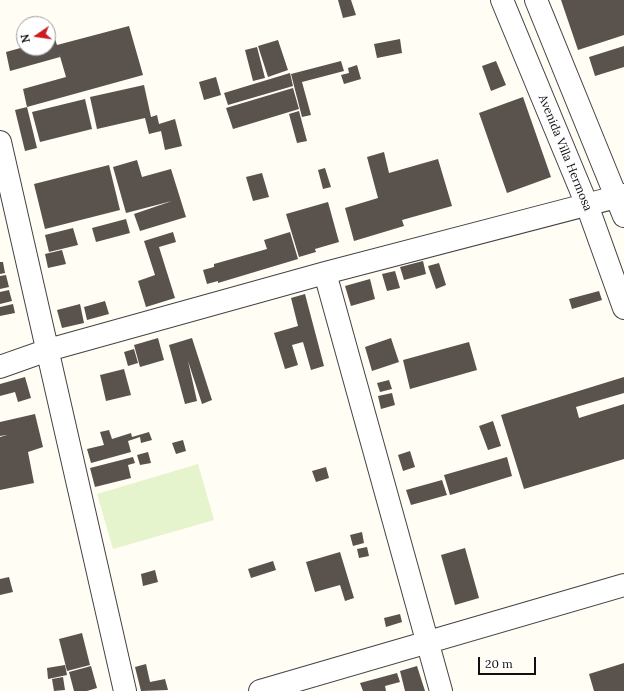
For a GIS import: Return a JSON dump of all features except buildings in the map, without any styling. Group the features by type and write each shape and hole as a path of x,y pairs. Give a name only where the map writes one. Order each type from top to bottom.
{"street":[{"name":"Avenida Villa Hermosa","path":"502,0 587,205 624,308"},
{"path":"0,367 48,350 325,273 587,205 622,203 536,0"},
{"path":"0,142 125,691"},
{"path":"325,273 440,691"},
{"path":"260,691 624,585"}],"green space":[{"path":"198,464 214,520 113,549 97,494"}]}
